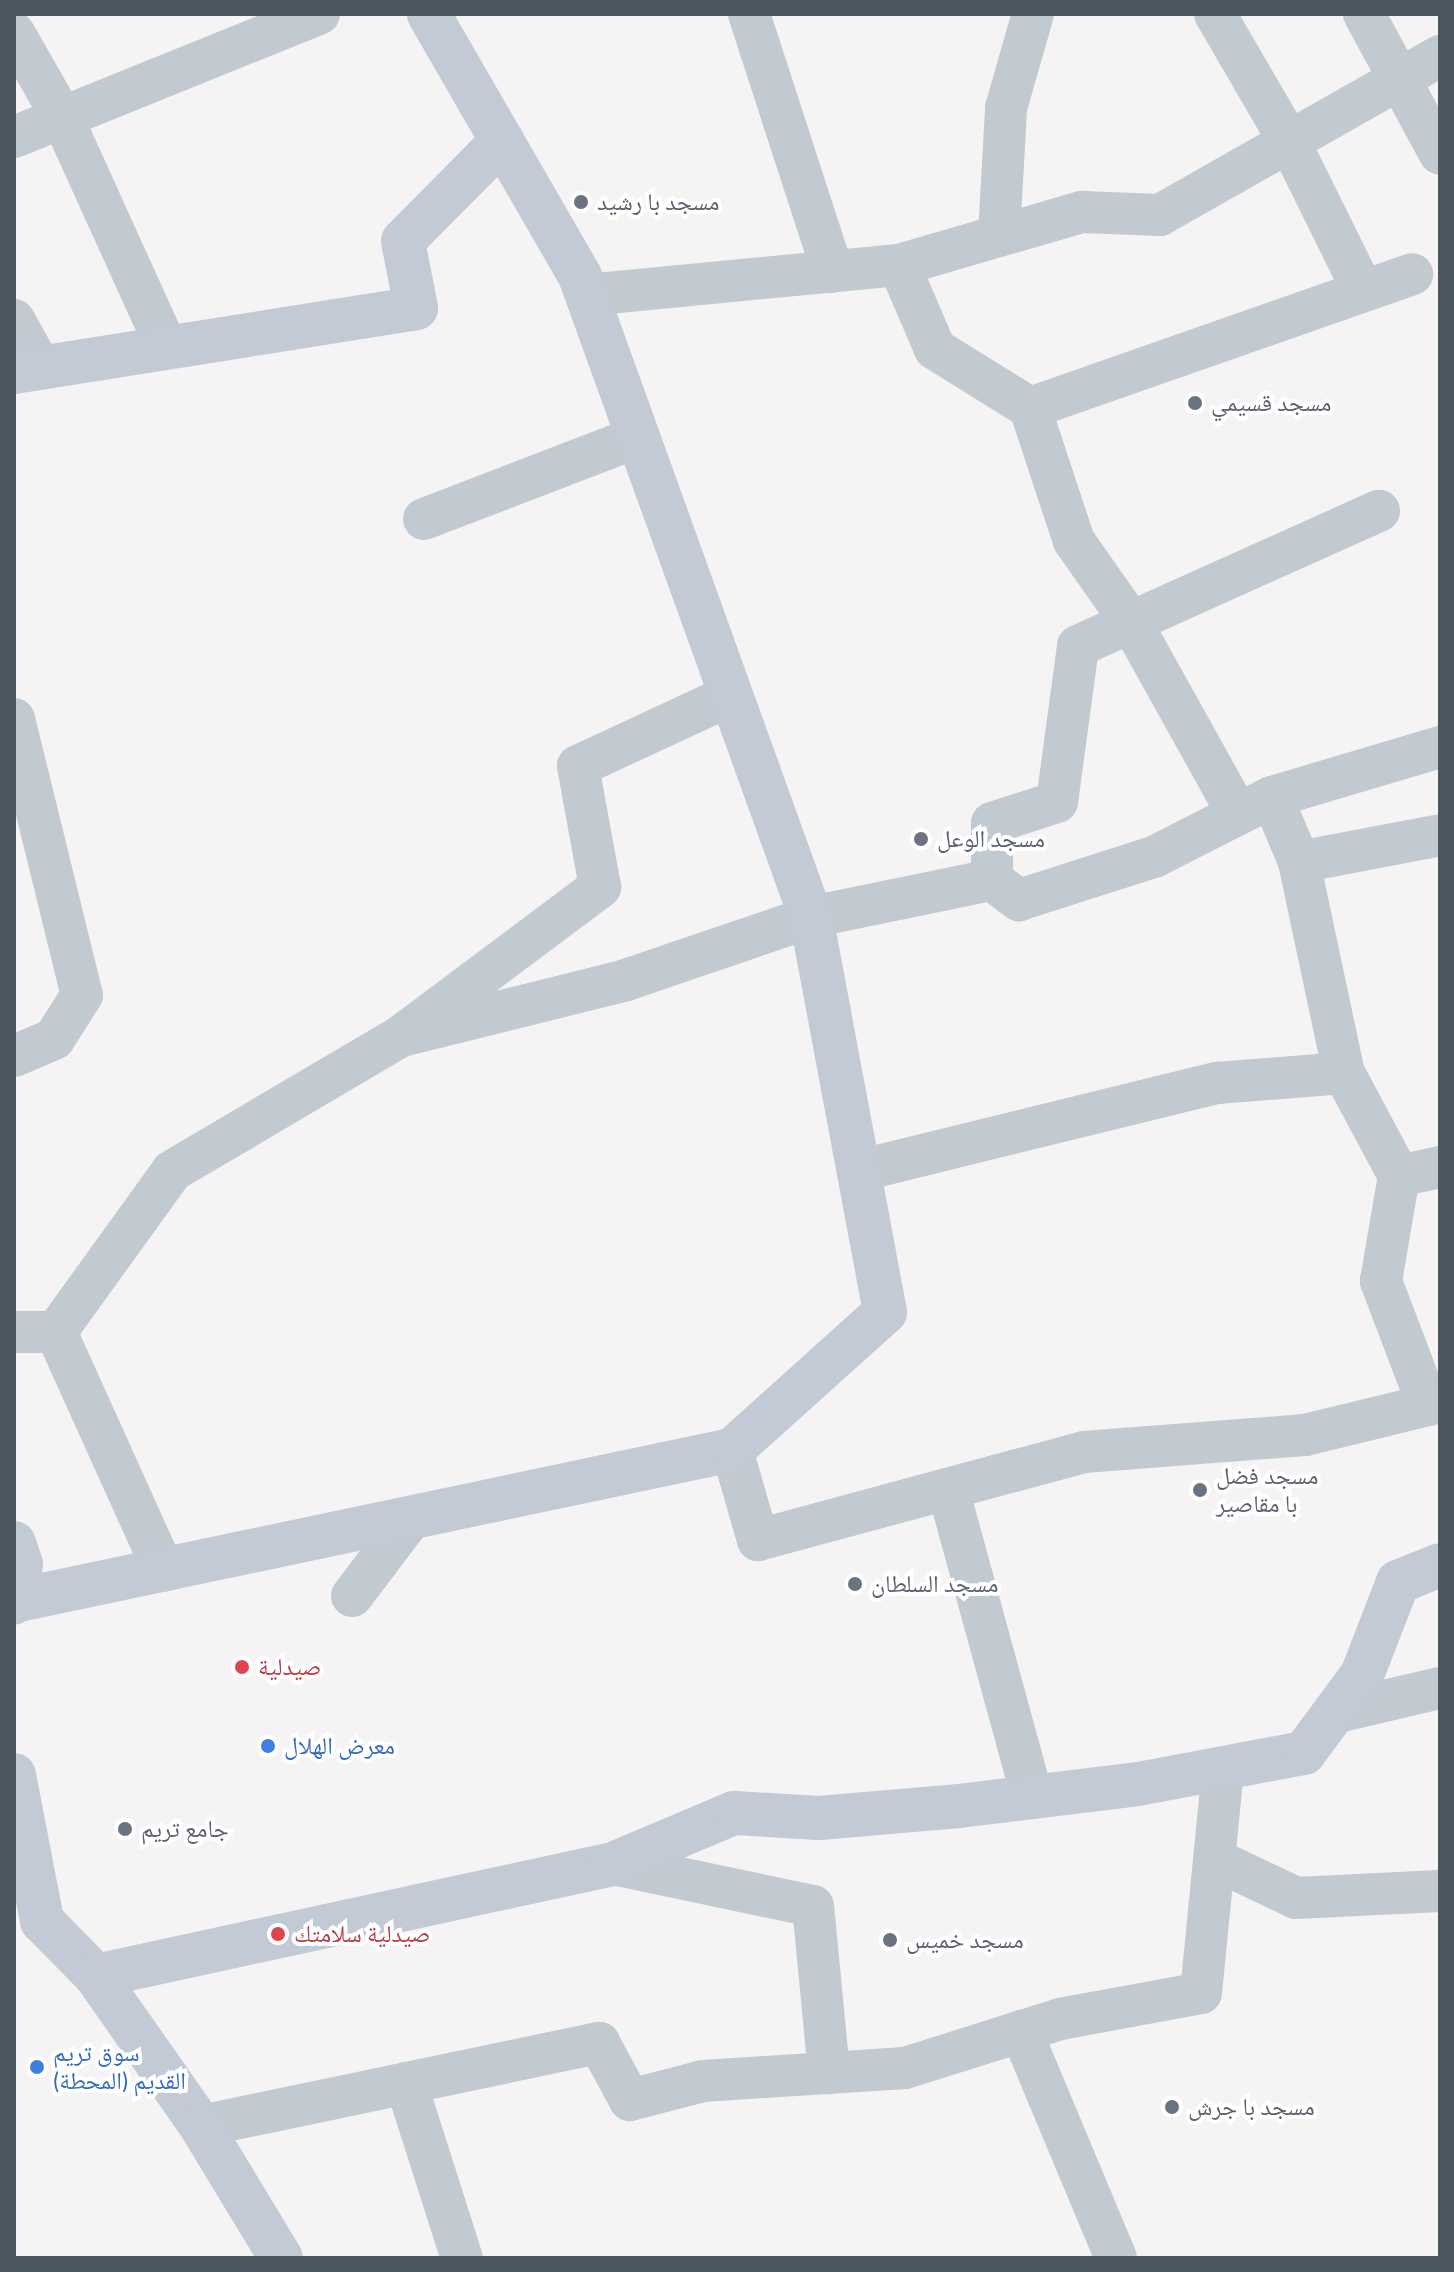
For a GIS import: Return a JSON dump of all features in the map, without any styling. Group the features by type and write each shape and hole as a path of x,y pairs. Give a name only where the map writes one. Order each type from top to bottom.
{"street":[{"path":"14,137 319,14"},
{"path":"14,1543 21,1564 14,1601 409,1521 732,1450 885,1312 811,917 587,295 429,14"},
{"path":"749,14 833,272"},
{"path":"999,235 1006,108 1033,14"},
{"path":"1215,14 1289,141 1363,291"},
{"path":"1364,14 1397,81 1440,154"},
{"path":"14,33 62,117 166,346"},
{"path":"587,295 899,265 1082,212 1160,215 1440,56"},
{"path":"14,320 27,369 416,308 403,241 502,141"},
{"path":"732,1450 758,1540 1084,1452 1305,1435 1434,1403 1381,1281 1399,1176 1344,1073 1299,862 1255,805 1074,541 1030,408 935,349 899,265"},
{"path":"1030,408 1412,274"},
{"path":"424,519 638,437"},
{"path":"992,880 992,823 1057,802 1078,646 1379,511"},
{"path":"56,1332 172,1171 401,1036 600,887 578,766 731,695"},
{"path":"14,1056 54,1039 82,995 18,744"},
{"path":"401,1036 623,981 811,917 992,880 1019,900 1154,857 1255,805 1440,747"},
{"path":"1299,862 1440,835"},
{"path":"858,1171 1217,1083 1344,1073"},
{"path":"1399,1176 1440,1167"},
{"path":"14,1332 56,1332"},
{"path":"56,1332 164,1571"},
{"path":"948,1489 1032,1797"},
{"path":"352,1596 409,1521"},
{"path":"96,1976 613,1864 734,1813 819,1818 1032,1797 1304,1753 1362,1675 1398,1582 1440,1565"},
{"path":"1333,1713 1440,1688"},
{"path":"201,2126 599,2043 630,2100 703,2081 905,2068 1021,2031 1201,1993 1223,1768"},
{"path":"14,1775 28,1919 96,1976 201,2126 281,2258"},
{"path":"1214,1859 1296,1898 1440,1891"},
{"path":"613,1864 813,1906 829,2073"},
{"path":"1021,2031 1116,2258"},
{"path":"406,2083 462,2258"}],"place":[{"name":"مسجد با رشيد","path":"581,202"},
{"name":"مسجد قسيمي","path":"1195,403"},
{"name":"مسجد الوعل","path":"921,839"},
{"name":"مسجد فضل با مقاصير","path":"1200,1490"},
{"name":"مسجد السلطان","path":"855,1584"},
{"name":"صيدلية","path":"242,1667"},
{"name":"معرض الهلال","path":"268,1746"},
{"name":"جامع تريم","path":"125,1829"},
{"name":"صيدلية سلامتك","path":"278,1934"},
{"name":"مسجد خميس","path":"890,1940"},
{"name":"سوق تريم القديم (المحطة)","path":"37,2067"},
{"name":"مسجد با جرش","path":"1172,2107"}]}
